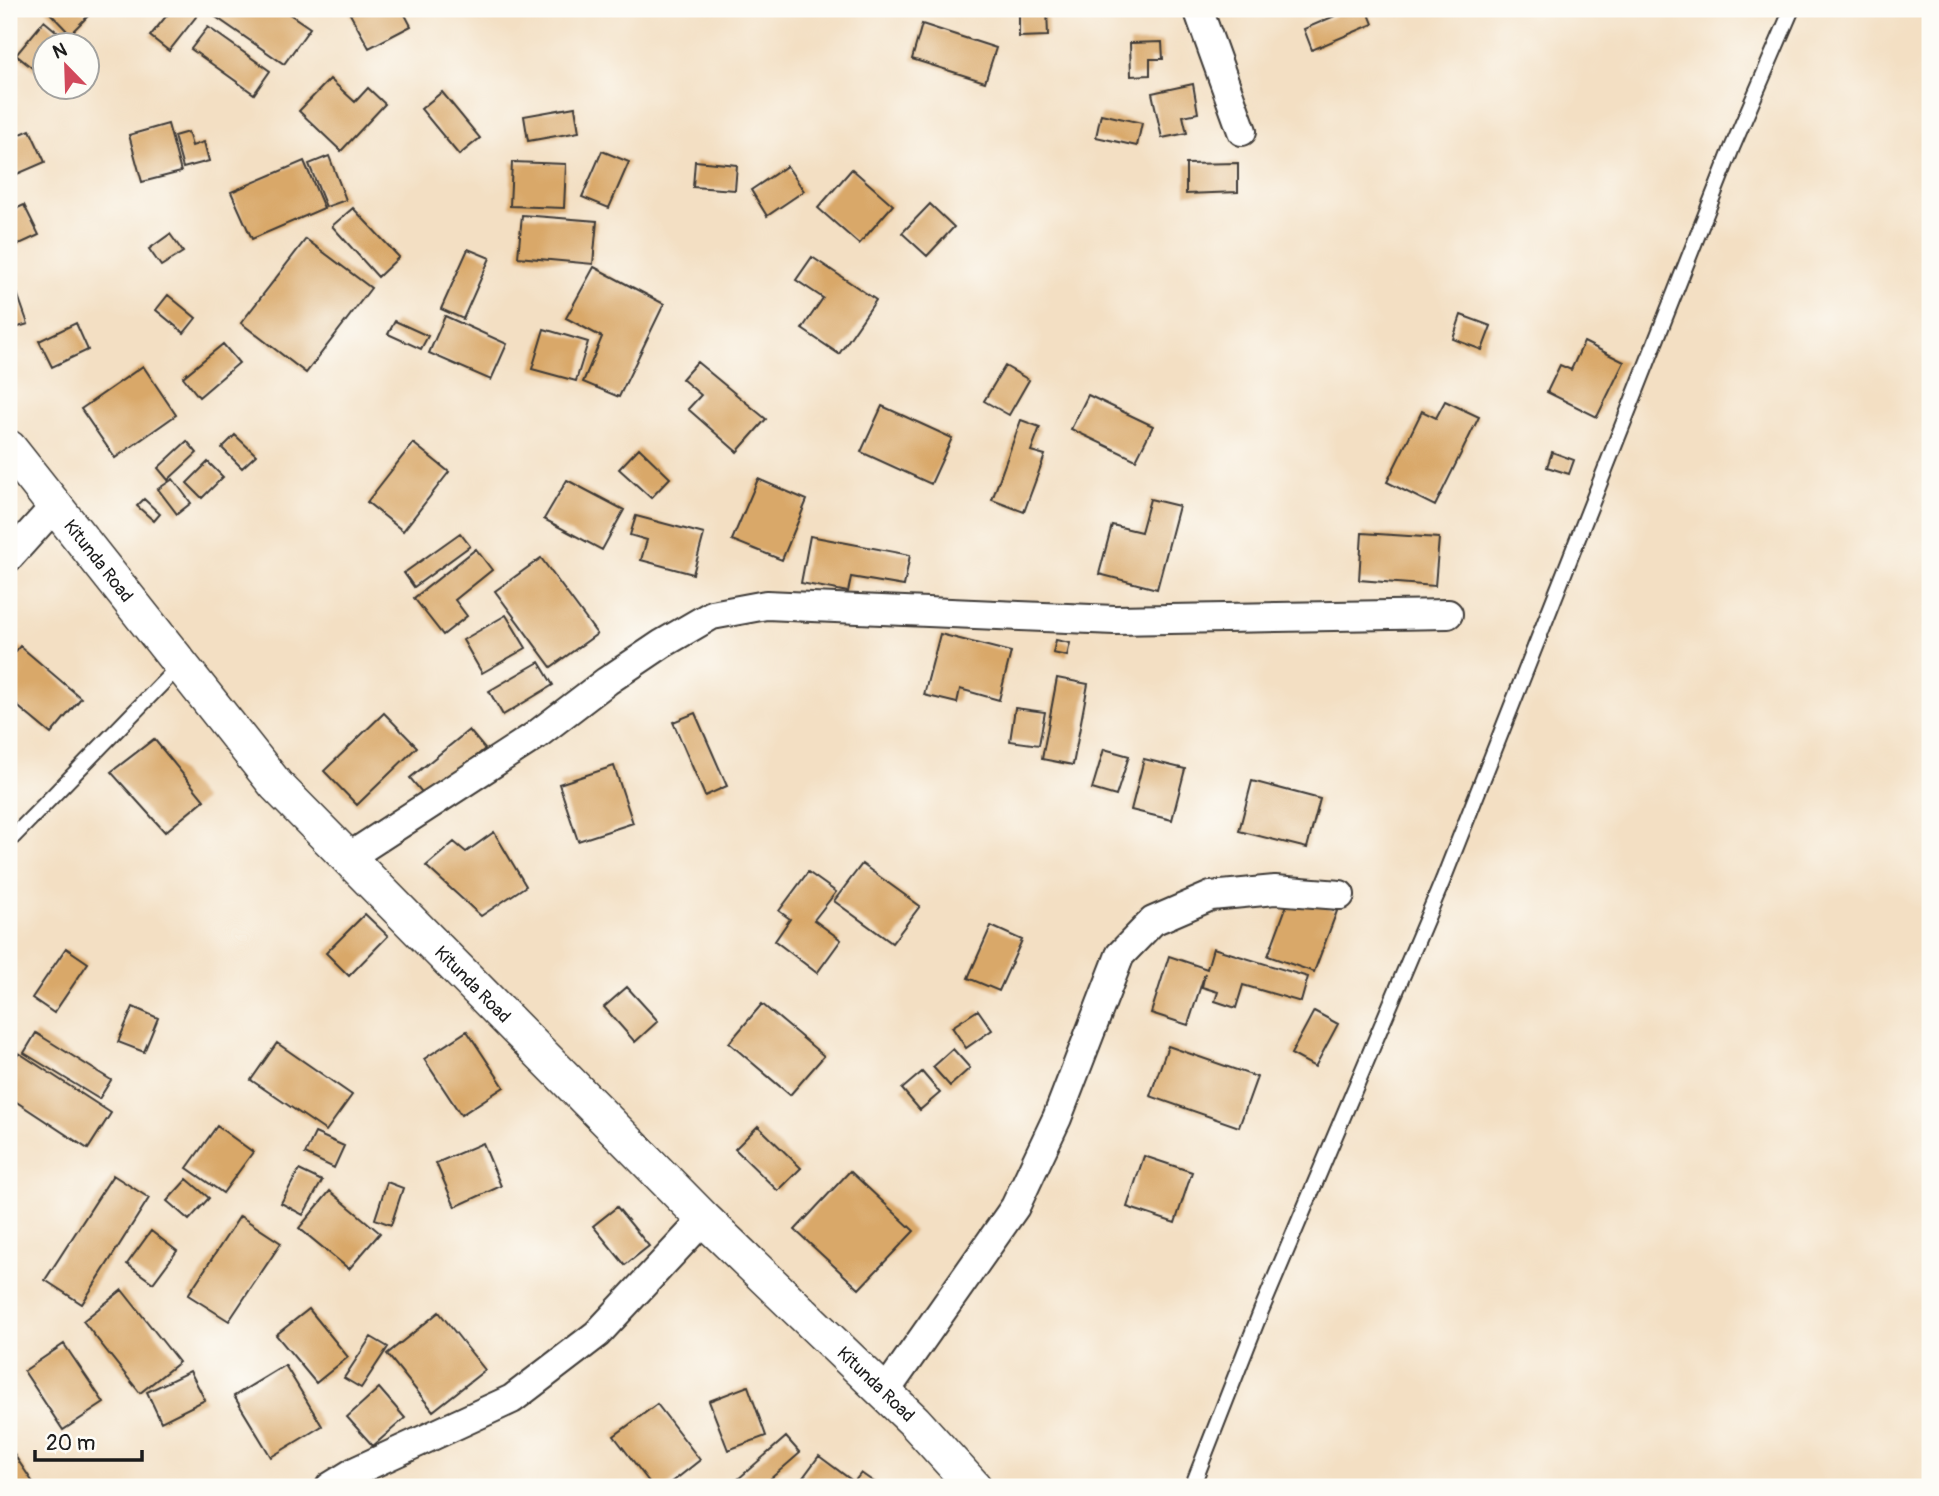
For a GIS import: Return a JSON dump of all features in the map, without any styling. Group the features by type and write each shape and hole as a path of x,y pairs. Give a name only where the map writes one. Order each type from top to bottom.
{"street":[{"path":"1198,9 1242,131"},
{"name":"Kitunda Road","path":"9,448 275,785 704,1219 885,1392 974,1487"},
{"path":"9,557 55,506"},
{"path":"349,857 535,736 607,681 712,615 766,605 1115,620 1448,614"},
{"path":"885,1392 1015,1206 1057,1118 1120,955 1153,920 1211,896 1275,890 1340,895"},
{"path":"330,1487 356,1471 512,1399 597,1334 704,1219"}],"lane":[{"path":"1192,1487 1261,1311 1443,880 1732,148 1792,9"},
{"path":"9,841 179,666"}],"building":[{"path":"46,9 81,9 88,16 72,32 68,32"},
{"path":"172,9 193,9 199,13 169,51 150,36"},
{"path":"217,9 282,9 310,28 284,64 213,15"},
{"path":"360,9 402,9 411,26 369,48 350,14"},
{"path":"1019,9 1047,9 1048,36 1019,37"},
{"path":"1351,9 1367,9 1373,24 1312,50 1304,29"},
{"path":"44,21 57,32 35,32"},
{"path":"922,24 996,48 985,82 912,59"},
{"path":"208,27 270,71 254,94 191,49"},
{"path":"32,36 32,68 16,55"},
{"path":"1162,42 1163,59 1150,59 1150,75 1131,76 1130,43"},
{"path":"330,79 355,102 368,88 385,104 341,151 299,111"},
{"path":"1193,84 1198,113 1183,116 1187,133 1162,138 1152,93"},
{"path":"442,92 480,138 459,155 421,109"},
{"path":"575,107 579,132 528,141 524,116"},
{"path":"1101,114 1142,123 1137,146 1096,137"},
{"path":"168,124 181,172 142,182 129,135"},
{"path":"30,130 45,162 15,175 9,162 9,139"},
{"path":"188,132 192,146 204,142 209,161 183,168 174,136"},
{"path":"602,151 629,162 609,208 582,197"},
{"path":"329,156 346,200 326,207 309,164"},
{"path":"304,161 324,208 252,239 231,192"},
{"path":"695,161 737,165 735,190 693,187"},
{"path":"512,162 566,164 564,208 510,206"},
{"path":"1238,163 1238,192 1186,194 1186,164"},
{"path":"787,166 804,191 767,216 751,190"},
{"path":"852,169 893,205 859,244 818,208"},
{"path":"930,204 954,227 927,256 902,233"},
{"path":"24,205 39,235 13,247 9,238 9,212"},
{"path":"353,208 399,257 378,277 332,226"},
{"path":"522,215 597,221 593,264 518,257"},
{"path":"170,234 183,252 161,266 149,249"},
{"path":"306,239 371,288 306,373 241,323"},
{"path":"468,249 490,258 463,319 441,309"},
{"path":"812,257 876,300 839,354 802,329 823,298 796,280"},
{"path":"594,267 664,304 619,397 583,382 602,337 566,318"},
{"path":"9,270 28,324 9,330"},
{"path":"168,295 196,318 184,333 156,310"},
{"path":"1461,315 1491,326 1482,350 1453,339"},
{"path":"445,316 507,344 491,380 429,353"},
{"path":"395,321 428,336 421,349 388,334"},
{"path":"76,323 88,350 52,367 39,341"},
{"path":"544,329 588,342 576,381 532,369"},
{"path":"1584,342 1624,362 1597,417 1547,392 1560,365 1571,370"},
{"path":"223,344 239,363 199,397 183,377"},
{"path":"697,362 766,419 737,452 688,409 701,395 682,379"},
{"path":"143,366 176,415 115,458 81,409"},
{"path":"1005,366 1029,380 1009,415 984,401"},
{"path":"1088,395 1153,426 1136,460 1071,429"},
{"path":"1445,401 1479,417 1435,506 1387,482 1422,411 1436,418"},
{"path":"882,406 952,438 931,484 861,452"},
{"path":"1021,420 1040,427 1031,451 1045,455 1024,512 992,500"},
{"path":"235,435 256,455 242,468 222,448"},
{"path":"187,441 197,453 168,480 158,468"},
{"path":"413,443 449,472 403,531 367,502"},
{"path":"639,448 670,478 651,498 619,469"},
{"path":"1552,452 1574,460 1569,474 1547,467"},
{"path":"208,462 223,477 202,498 187,483"},
{"path":"173,479 191,503 177,514 158,489"},
{"path":"758,479 807,500 782,560 732,540"},
{"path":"567,480 624,510 602,550 544,519"},
{"path":"144,499 160,514 154,521 137,506"},
{"path":"1150,499 1179,506 1157,589 1099,574 1112,525 1141,532"},
{"path":"636,516 704,534 693,574 641,560 647,540 630,535"},
{"path":"460,533 470,546 414,587 404,573"},
{"path":"1362,533 1439,538 1435,586 1359,580"},
{"path":"810,536 910,555 904,586 851,577 848,592 801,583"},
{"path":"476,549 492,570 455,600 467,616 443,635 414,598"},
{"path":"541,558 597,634 551,667 495,591"},
{"path":"506,615 526,648 482,673 463,640"},
{"path":"940,634 1011,652 999,700 960,689 957,703 924,695"},
{"path":"1056,640 1070,643 1067,656 1053,653"},
{"path":"20,646 81,698 51,734 9,699 9,660"},
{"path":"539,662 553,685 503,715 489,691"},
{"path":"1057,678 1088,684 1073,765 1042,759"},
{"path":"1015,708 1045,712 1039,745 1010,741"},
{"path":"384,713 417,747 357,805 324,771"},
{"path":"695,713 727,786 705,796 673,722"},
{"path":"469,730 485,749 426,797 410,778"},
{"path":"154,739 204,800 165,832 111,772"},
{"path":"1104,749 1129,756 1116,796 1092,789"},
{"path":"1144,759 1185,769 1172,820 1131,810"},
{"path":"614,766 633,823 578,841 559,784"},
{"path":"1252,781 1320,799 1307,848 1239,831"},
{"path":"494,832 526,886 481,916 426,866 454,842 466,852"},
{"path":"862,864 920,906 892,943 834,901"},
{"path":"808,872 836,892 814,920 841,940 817,973 775,941 790,919 779,911"},
{"path":"1291,894 1337,911 1314,972 1268,956"},
{"path":"365,914 388,936 349,976 326,953"},
{"path":"991,926 1022,940 999,991 968,978"},
{"path":"66,948 88,963 54,1013 32,998"},
{"path":"1213,948 1308,977 1301,1002 1243,985 1236,1008 1215,1001 1218,992 1202,987 1205,973 1188,1025 1151,1013 1169,956 1207,969"},
{"path":"627,987 658,1021 635,1042 604,1007"},
{"path":"762,1004 824,1056 790,1095 729,1043"},
{"path":"133,1007 158,1018 144,1052 118,1042"},
{"path":"978,1010 992,1030 966,1048 952,1027"},
{"path":"1314,1011 1338,1024 1315,1067 1291,1054"},
{"path":"467,1031 504,1087 461,1115 424,1059"},
{"path":"36,1033 111,1080 99,1099 24,1053"},
{"path":"277,1043 352,1095 326,1131 251,1080"},
{"path":"1168,1046 1257,1077 1239,1127 1150,1096"},
{"path":"953,1049 970,1068 950,1086 933,1067"},
{"path":"19,1053 111,1113 88,1149 9,1097 9,1068"},
{"path":"922,1072 940,1093 920,1110 902,1089"},
{"path":"217,1126 253,1152 223,1193 187,1168"},
{"path":"758,1126 801,1168 778,1191 735,1149"},
{"path":"315,1133 344,1146 334,1168 305,1154"},
{"path":"483,1143 501,1186 455,1207 436,1163"},
{"path":"1144,1156 1192,1172 1175,1223 1127,1207"},
{"path":"299,1170 322,1181 303,1215 281,1203"},
{"path":"850,1171 914,1231 859,1289 795,1230"},
{"path":"113,1175 149,1198 82,1304 45,1280"},
{"path":"187,1179 209,1198 189,1220 167,1201"},
{"path":"387,1182 403,1188 391,1225 375,1219"},
{"path":"330,1191 380,1233 349,1269 299,1228"},
{"path":"617,1207 649,1246 625,1265 593,1226"},
{"path":"240,1216 281,1243 229,1321 188,1295"},
{"path":"151,1231 177,1251 153,1283 127,1264"},
{"path":"122,1290 179,1362 140,1393 83,1321"},
{"path":"309,1309 348,1357 316,1383 276,1335"},
{"path":"439,1312 485,1370 433,1411 387,1354"},
{"path":"371,1337 388,1347 361,1388 344,1378"},
{"path":"64,1344 104,1403 63,1430 24,1371"},
{"path":"285,1365 322,1426 271,1457 234,1396"},
{"path":"190,1371 205,1400 161,1422 147,1392"},
{"path":"748,1386 766,1436 728,1450 709,1401"},
{"path":"379,1388 405,1418 373,1446 347,1417"},
{"path":"657,1404 700,1460 666,1487 653,1487 614,1436"},
{"path":"786,1437 800,1453 761,1487 744,1487 737,1480"},
{"path":"9,1447 36,1487 9,1487"},
{"path":"819,1456 854,1482 861,1473 881,1487 796,1487"}]}
